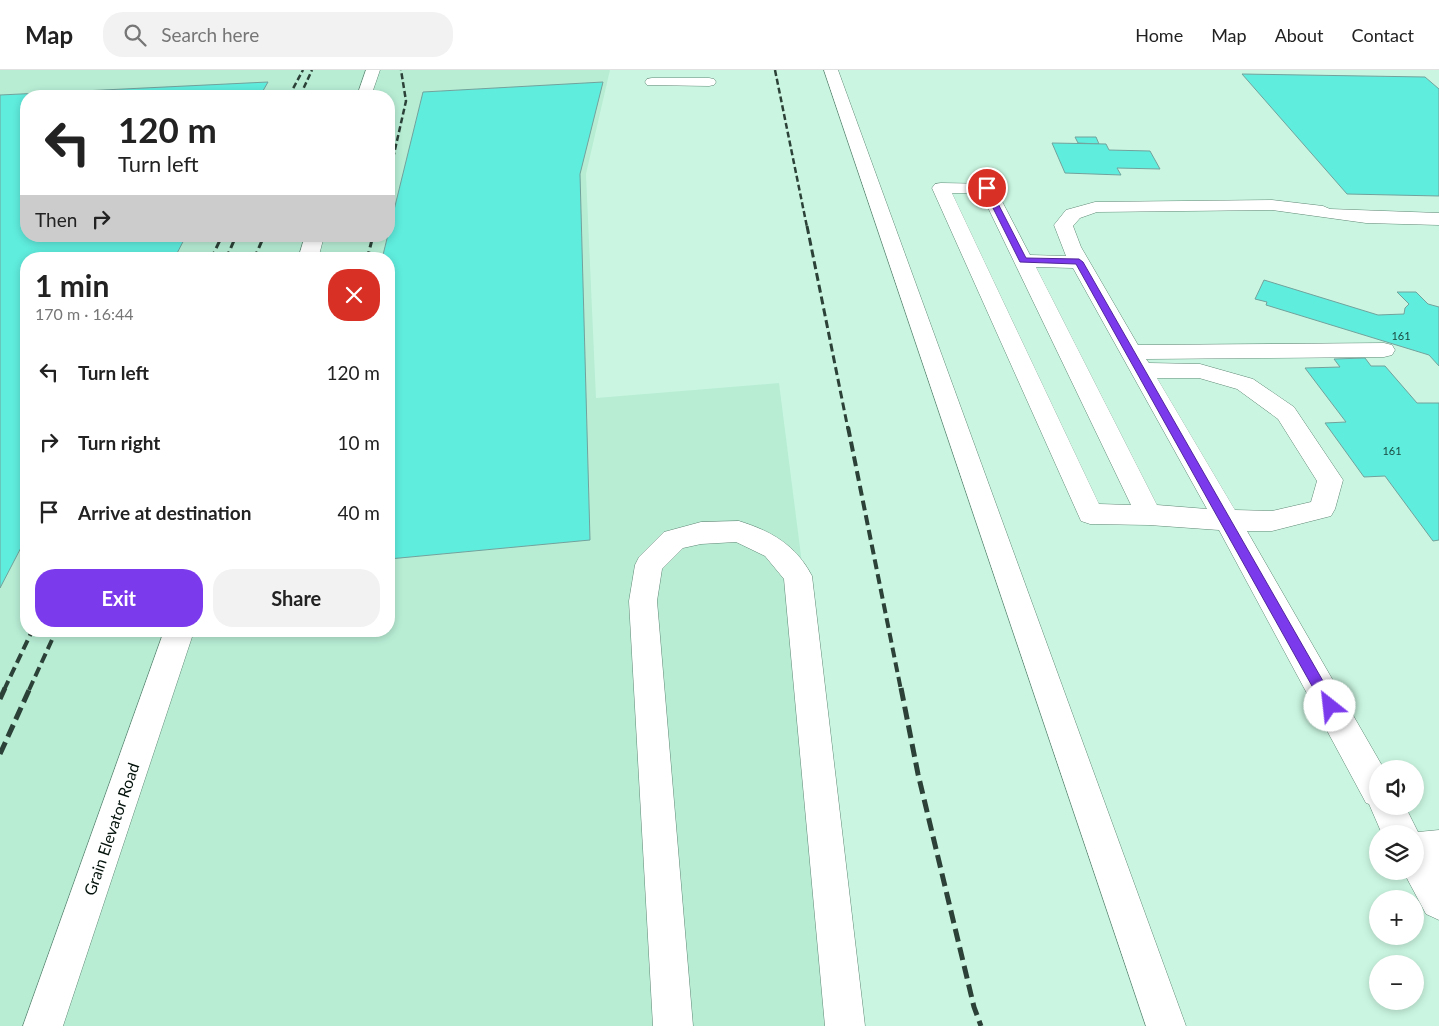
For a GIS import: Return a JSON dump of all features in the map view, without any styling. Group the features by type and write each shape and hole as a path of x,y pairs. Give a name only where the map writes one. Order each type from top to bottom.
{"lane":[{"path":"366,90 373,70"},
{"path":"831,70 1166,1026"},
{"path":"652,82 709,82"},
{"path":"1135,361 1200,371 1245,384 1286,413 1330,480 1322,509 1272,521 1090,514 941,188 987,188 1149,515"},
{"path":"1369,775 1227,520 1079,262 1063,225 1073,214 1095,206 1272,206 1366,217 1439,219"},
{"path":"1023,260 1079,262"},
{"path":"1135,361 1384,350"},
{"path":"673,1026 643,601 649,565 674,540 701,532 739,531 774,548 798,576 845,1026"},
{"name":"Grain Elevator Road","path":"43,1026 177,637"},
{"path":"1424,849 1439,848"},
{"path":"1424,874 1439,901"}],"shaded area":[{"path":"0,70 610,70 586,174 596,398 779,383 861,1026 0,1026"}],"building":[{"path":"1242,74 1425,77 1439,89 1439,196 1347,194"},
{"path":"268,82 263,90 103,90"},
{"path":"603,82 580,174 590,540 395,558 395,252 384,252 386,242 395,242 395,206 423,92"},
{"path":"20,94 20,242 183,242 178,252 20,252 20,550 0,588 0,95"},
{"path":"1075,137 1096,137 1099,144 1078,143"},
{"path":"1052,143 1106,144 1109,150 1150,151 1160,169 1117,168 1121,175 1065,173"},
{"path":"1264,280 1378,315 1404,314 1405,308 1409,304 1397,292 1416,292 1428,304 1439,307 1439,366 1429,355 1266,305 1267,302 1255,299"},
{"path":"1365,358 1371,366 1385,366 1417,403 1439,403 1439,540 1433,541 1385,476 1364,477 1325,423 1346,422 1305,368 1340,367 1334,359"}],"railway":[{"path":"292,90 303,70"},
{"path":"303,90 312,70"},
{"path":"395,150 406,101 401,70"},
{"path":"775,70 807,227"},
{"path":"807,226 848,429"},
{"path":"214,252 219,242"},
{"path":"229,252 233,242"},
{"path":"257,252 261,242"},
{"path":"369,252 371,242"},
{"path":"848,427 901,690"},
{"path":"4,690 29,637"},
{"path":"29,690 53,637"},
{"path":"0,699 5,688"},
{"path":"0,754 30,688"},
{"path":"901,688 918,774 974,1007 981,1026"}],"route":[{"path":"987,188 1023,260 1079,262 1227,520 1330,706"}]}
